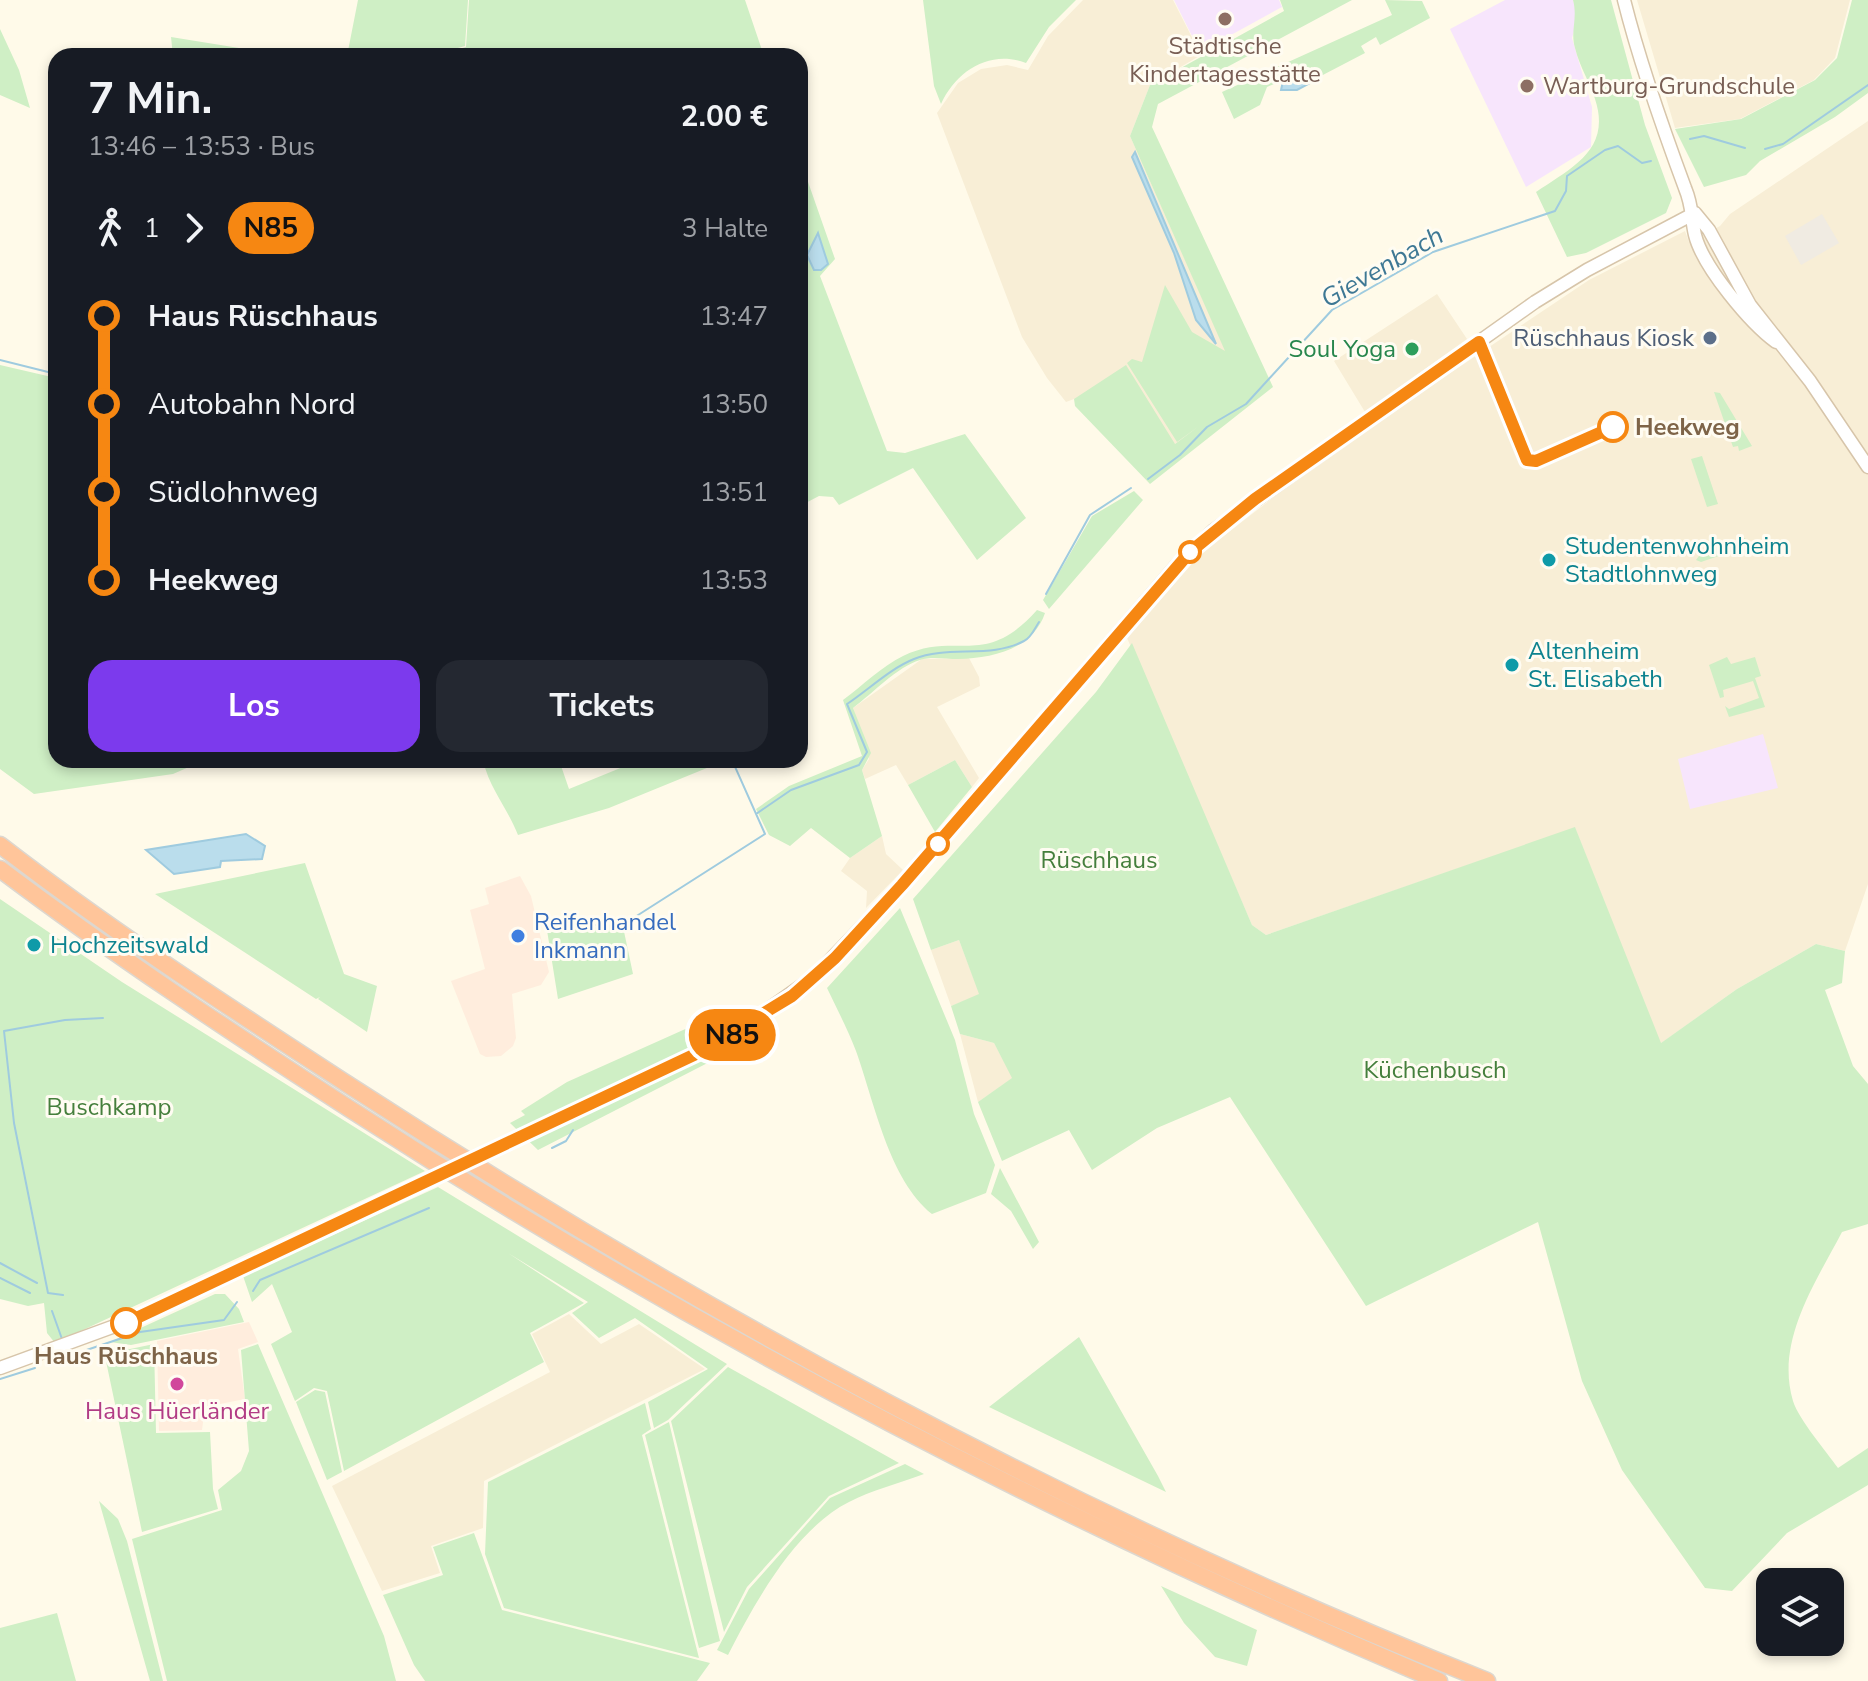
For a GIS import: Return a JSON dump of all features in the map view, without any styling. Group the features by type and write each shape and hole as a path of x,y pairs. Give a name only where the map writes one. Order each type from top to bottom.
{"highway":[{"path":"3,845 211,996 492,1178 662,1279 914,1418 1143,1531 1487,1681"},
{"path":"2,871 208,1017 483,1194 640,1288 1009,1486 1250,1600 1439,1681"}],"main road":[{"path":"1624,0 1651,96 1695,213 1695,236 1723,285 1756,328 1776,342 1810,381 1868,467"},
{"path":"0,1368 134,1319 426,1182 718,1043 792,996 835,958 884,904 1157,587 1214,530 1535,302 1587,270 1695,213"}],"shaded area":[{"path":"1083,0 1173,0 1201,55 1150,85 1130,136 1244,392 1175,444 1074,399 1066,402 1047,378 1022,337 937,113 958,83 981,69 1007,65 1028,70 1048,36"},
{"path":"1174,0 1279,0 1282,7 1200,52"},
{"path":"1505,0 1573,0 1578,17 1572,38 1592,107 1591,147 1526,187 1450,29"},
{"path":"1637,0 1850,0 1835,58 1814,80 1740,119 1675,128"},
{"path":"1868,121 1868,884 1845,951 1816,944 1737,989 1660,1044 1575,828 1266,935 1252,925 1124,631 1195,558 1331,453 1589,280 1685,231 1689,242 1720,226 1730,214"},
{"path":"1822,214 1839,243 1801,265 1785,236"},
{"path":"1437,294 1467,339 1365,412 1334,361"},
{"path":"969,658 980,686 937,707 979,778 972,787 955,760 908,785 896,765 865,779 862,770 869,759 853,708 922,659"},
{"path":"1763,734 1778,788 1690,809 1678,759"},
{"path":"882,836 886,854 903,870 866,908 867,891 841,871 850,858"},
{"path":"520,876 531,896 549,972 541,985 512,994 516,1038 513,1046 501,1056 486,1057 480,1054 451,981 485,969 470,910 489,904 485,888"},
{"path":"959,940 980,995 951,1006 931,950"},
{"path":"960,1034 994,1043 1013,1078 978,1102"},
{"path":"569,1314 601,1344 639,1324 705,1369 484,1481 483,1528 431,1546 440,1573 382,1591 332,1486 550,1372 532,1334"},
{"path":"249,1322 258,1342 238,1349 245,1399 205,1407 202,1430 159,1431 157,1341"}],"green space":[{"path":"358,0 468,0 465,46 349,48"},
{"path":"469,0 745,0 761,48 462,48 466,47"},
{"path":"923,0 1076,0 1049,27 1026,63 1000,59 976,66 956,82 941,104 934,86"},
{"path":"1280,0 1352,0 1158,104 1152,127 1273,387 1150,484 1075,406 1074,399 1126,365 1175,444 1199,426 1177,442 1127,363 1132,359 1142,362 1165,285 1192,332 1225,351 1130,136 1150,85 1284,11"},
{"path":"1385,0 1422,1 1430,18 1380,45 1376,37 1361,46 1365,53 1319,77 1312,67 1267,87 1260,105 1234,119 1222,92 1392,15"},
{"path":"1573,0 1611,0 1645,125 1672,198 1666,213 1586,253 1567,257 1536,192 1585,156 1598,132 1595,99 1574,42"},
{"path":"1852,0 1868,0 1868,93 1835,117 1760,161 1746,175 1704,187 1675,129 1741,119 1815,80 1837,58"},
{"path":"0,29 19,70 30,108 0,95"},
{"path":"171,37 239,48 172,48"},
{"path":"808,182 835,259 820,276 887,451 905,453 965,434 1026,518 977,560 913,468 839,505 833,497 819,496 808,502"},
{"path":"0,365 48,376 48,768 187,768 173,774 34,794 0,769"},
{"path":"1714,392 1720,393 1752,446 1739,451 1738,446 1733,447"},
{"path":"1702,456 1718,504 1707,507 1691,459"},
{"path":"1134,491 1143,500 1049,609 1043,600 1092,516"},
{"path":"1745,538 1748,546 1701,562 1696,560 1702,552"},
{"path":"1037,610 1045,613 1039,625 1031,635 1010,649 985,656 929,658 911,663 853,708 871,753 862,770 882,836 850,858 811,828 790,846 769,835 756,809 789,786 862,756 843,700 903,656 939,646 970,646 1001,639"},
{"name":"Küchenbusch","path":"1132,643 1252,925 1266,935 1575,827 1661,1043 1737,989 1816,944 1845,951 1842,983 1825,990 1853,1066 1868,1084 1868,1224 1842,1232 1810,1292 1794,1334 1789,1356 1789,1379 1796,1409 1838,1468 1868,1448 1868,1485 1787,1533 1732,1591 1705,1588 1622,1470 1582,1381 1538,1222 1366,1306 1230,1097 1157,1128 1092,1170 1069,1130 1002,1161 978,1102 1012,1078 994,1043 960,1034 951,1006 979,994 959,940 931,950 913,899 1096,692"},
{"path":"1727,657 1731,664 1755,657 1761,676 1755,678 1765,707 1729,717 1725,706 1729,709 1759,698 1753,681 1723,690 1724,697 1720,698 1709,665"},
{"path":"955,760 972,787 935,832 908,785"},
{"path":"486,768 562,768 569,789 620,768 707,768 609,808 518,835"},
{"path":"305,863 344,974 377,986 367,1032 318,999 320,997 316,999 155,894"},
{"name":"Buschkamp","path":"0,899 122,982 425,1171 55,1343 47,1333 44,1303 28,1306 0,1299"},
{"path":"900,908 955,1040 974,1114 995,1165 986,1193 932,1214 917,1199 894,1161 856,1051 827,988"},
{"path":"622,922 633,974 558,999 546,924 594,927"},
{"path":"701,1022 729,1052 538,1150 510,1123 525,1115 521,1111 567,1082"},
{"path":"1000,1168 1039,1242 1033,1249 1011,1211 991,1194"},
{"path":"438,1187 727,1364 668,1420 654,1428 648,1402 708,1369 635,1318 599,1338 572,1313 588,1302 508,1253 584,1303 530,1333 544,1362 344,1471 327,1391 314,1388 295,1401 271,1344 292,1332 272,1284 252,1302 243,1276"},
{"path":"215,1294 225,1294 239,1309 244,1322 131,1345 110,1342"},
{"path":"1079,1337 1158,1476 1166,1492 989,1407"},
{"path":"154,1344 156,1433 210,1432 213,1489 218,1509 142,1532 103,1347 130,1349"},
{"path":"258,1344 384,1636 396,1681 167,1681 132,1539 222,1510 218,1490 241,1471 249,1451 241,1350"},
{"path":"728,1367 899,1463 829,1496 747,1587 724,1632 671,1421"},
{"path":"315,1390 325,1392 342,1472 327,1480 296,1402"},
{"path":"645,1403 651,1429 642,1435 699,1658 504,1608 485,1554 488,1482"},
{"path":"669,1422 720,1641 699,1648 645,1435"},
{"path":"905,1464 924,1474 858,1498 829,1514 811,1530 778,1570 728,1655 717,1650 749,1589 830,1498"},
{"path":"99,1501 118,1519 127,1541 163,1681 150,1681"},
{"path":"474,1533 502,1610 710,1663 697,1681 425,1681 414,1665 383,1595 443,1575 433,1547"},
{"path":"1161,1586 1257,1630 1247,1666 1215,1657 1184,1623"},
{"path":"57,1613 76,1681 0,1681 0,1628"}],"water":[{"path":"1306,69 1314,73 1314,81 1297,90 1281,90 1283,81"},
{"path":"1135,152 1216,344 1196,320 1174,253 1132,157"},
{"path":"818,233 828,264 821,270 814,270 808,253"},
{"path":"246,834 265,846 262,859 221,861 220,867 174,874 146,850"}],"waterway":[{"name":"Gievenbach","path":"1765,149 1783,144 1868,85"},
{"name":"Gievenbach","path":"1690,139 1704,136 1745,148"},
{"name":"Gievenbach","path":"1148,479 1180,455 1207,427 1246,404 1332,310 1433,252 1555,211 1566,191 1567,176 1605,150 1618,146 1642,163 1651,161"},
{"path":"0,360 48,372"},
{"name":"Gievenbach","path":"1046,594 1090,515 1131,488"},
{"name":"Gievenbach","path":"756,814 791,790 859,765 867,752 847,704 888,674 905,663 927,655 1011,646 1029,638 1039,622"},
{"name":"Gievenbach","path":"554,924 591,926 635,917 765,834 736,768"},
{"path":"63,1295 48,1293 14,1123 4,1031 65,1020 103,1018"},
{"name":"Gievenbach","path":"552,1148 566,1141 573,1130"},
{"name":"Gievenbach","path":"253,1291 260,1280 429,1208"},
{"path":"0,1263 37,1283"},
{"path":"0,1278 30,1293"},
{"name":"Gievenbach","path":"48,1363 140,1332 224,1320 237,1302"},
{"path":"52,1311 62,1339"},
{"name":"Gievenbach","path":"0,1379 35,1368"}],"bus line":[{"name":"N85","path":"126,1323 698,1053 728,1038 792,996 835,958 902,885 1190,552 1255,499 1479,342 1527,460 1536,461 1613,427"}],"place":[{"name":"Städtische Kindertagesstätte","path":"1225,19"},
{"name":"Wartburg-Grundschule","path":"1527,86"},
{"name":"Rüschhaus Kiosk","path":"1710,338"},
{"name":"Soul Yoga","path":"1412,349"},
{"name":"Heekweg","path":"1613,427"},
{"name":"Studentenwohnheim Stadtlohnweg","path":"1549,560"},
{"name":"Altenheim St. Elisabeth","path":"1512,665"},
{"name":"Reifenhandel Inkmann","path":"518,936"},
{"name":"Hochzeitswald","path":"34,945"},
{"name":"Haus Rüschhaus","path":"126,1323"},
{"name":"Haus Hüerländer","path":"177,1384"}],"park label":[{"name":"Rüschhaus","path":"1099,860"}]}
